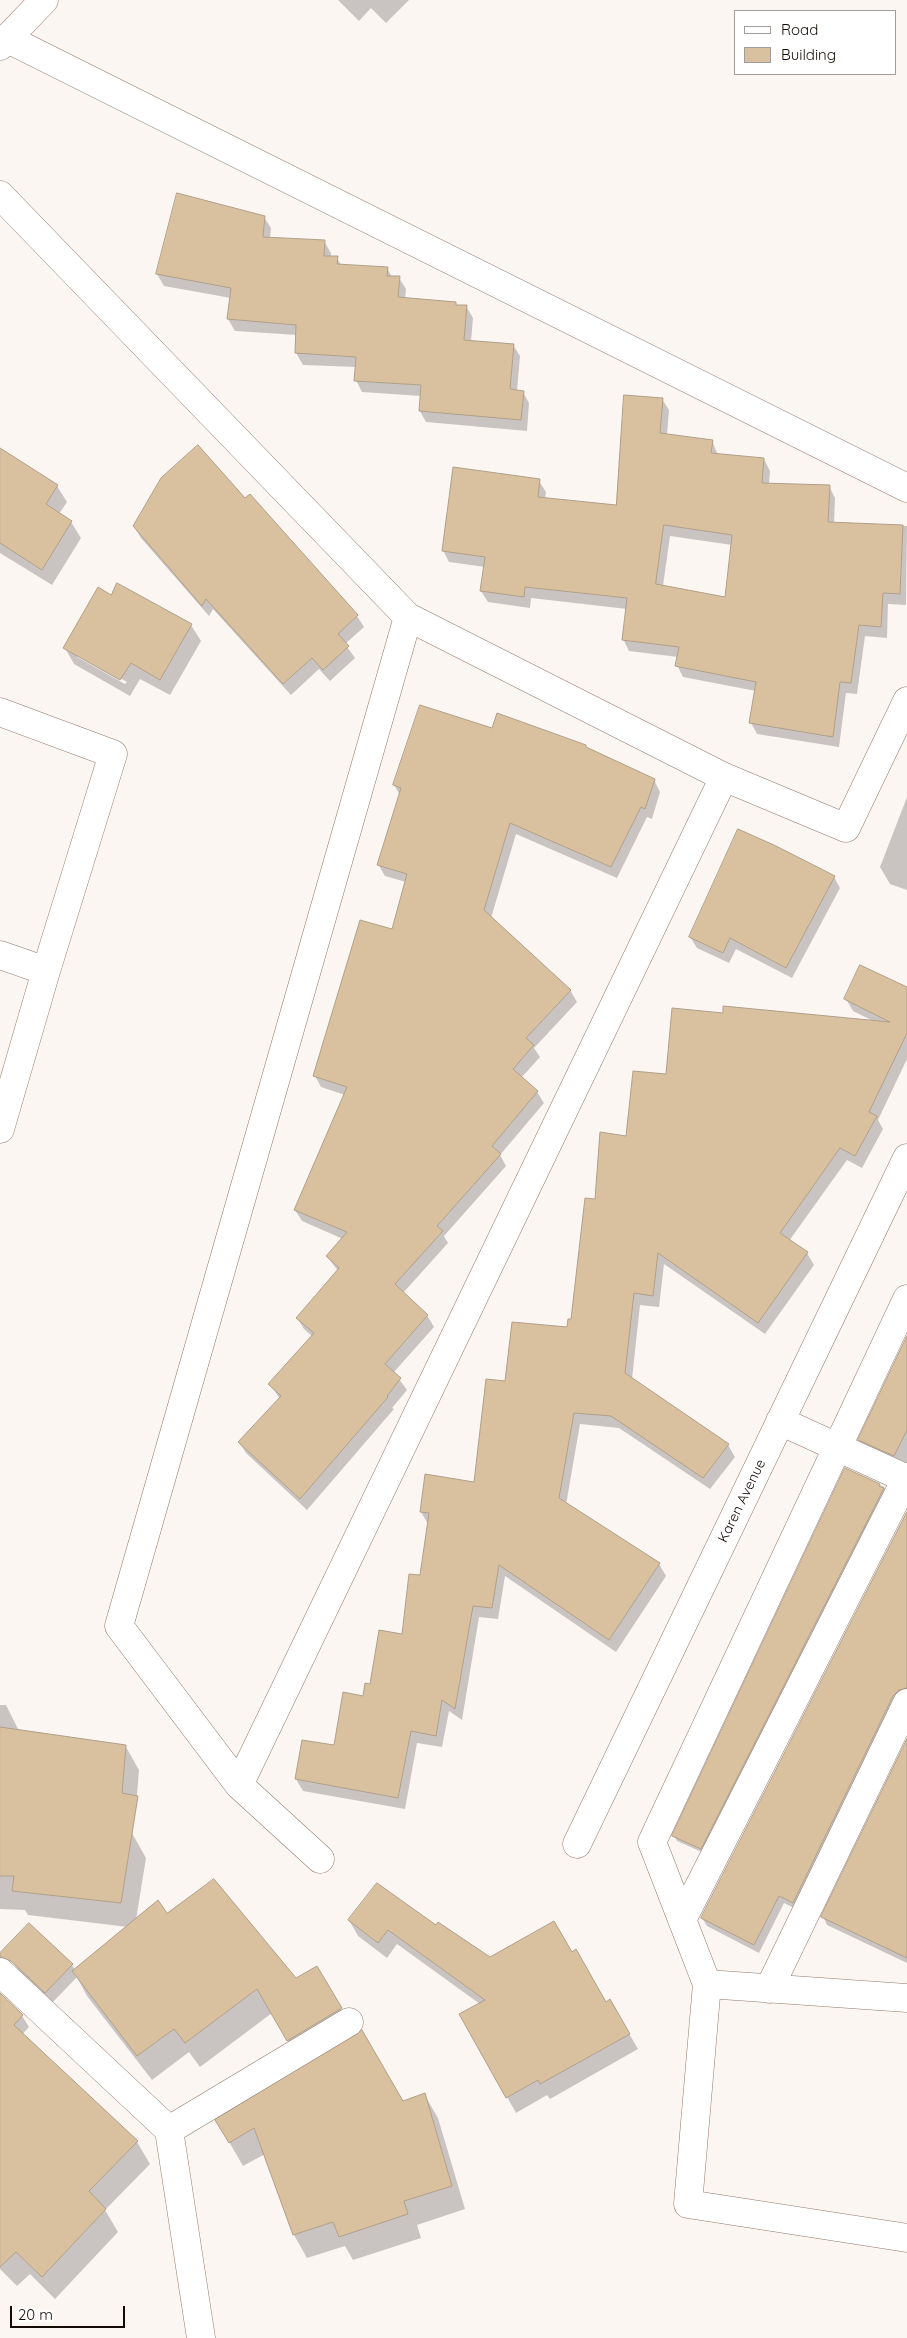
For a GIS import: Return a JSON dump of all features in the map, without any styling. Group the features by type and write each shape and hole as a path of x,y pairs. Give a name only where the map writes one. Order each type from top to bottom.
{"street":[{"path":"44,0 3,42 907,488"},
{"path":"0,195 408,616 724,777 846,828 907,701"},
{"path":"320,1859 239,1785 119,1626 408,616"},
{"path":"0,712 113,754 46,971 0,1129"},
{"path":"239,1785 724,777"},
{"path":"0,955 46,971"},
{"name":"Karen Avenue","path":"577,1844 907,1158"},
{"path":"907,1300 652,1842 707,1984 688,2204 907,2238"},
{"path":"682,1920 907,1478 780,1421"},
{"path":"769,1989 907,1703"},
{"path":"0,1972 169,2130 201,2338"},
{"path":"707,1984 907,1998"},
{"path":"169,2130 350,2022"}],"building":[{"path":"177,193 265,216 263,237 325,240 324,256 338,256 337,264 388,267 387,276 400,276 398,297 456,302 456,305 467,305 464,340 514,344 510,389 524,391 521,420 419,411 421,385 354,381 356,357 295,353 296,325 227,319 231,288 156,274"},
{"path":"624,395 663,398 660,433 713,440 711,453 764,458 762,483 830,485 828,522 903,525 900,594 883,593 881,627 859,625 851,683 840,682 833,737 749,723 756,682 675,666 679,647 622,640 627,598 525,587 524,597 480,591 485,557 442,551 453,467 540,479 538,497 616,505","holes":["664,525 732,535 725,597 656,584"]},
{"path":"198,445 245,498 250,494 358,615 338,634 349,646 323,670 312,658 283,684 206,599 202,606 133,526 161,478"},
{"path":"0,448 58,485 46,504 72,521 42,570 0,543"},
{"path":"117,583 192,624 160,680 131,663 120,680 63,648 98,587 111,595"},
{"path":"420,705 492,728 497,713 586,745 586,747 655,779 645,809 641,807 611,867 510,823 484,910 571,990 526,1038 534,1045 513,1069 538,1091 492,1146 501,1154 437,1226 443,1231 395,1284 428,1315 385,1364 401,1378 388,1397 300,1499 238,1442 281,1396 268,1384 314,1333 296,1318 339,1268 326,1256 347,1232 294,1210 347,1087 313,1076 360,920 392,929 407,874 377,865 401,788 393,785"},
{"path":"738,829 835,876 786,968 730,938 723,953 689,937"},
{"path":"860,965 907,987 907,1033 869,1112 877,1116 855,1156 840,1148 780,1233 808,1252 758,1323 658,1253 653,1296 634,1293 625,1373 729,1444 703,1478 611,1416 574,1413 559,1498 660,1563 609,1640 499,1565 492,1608 473,1606 455,1709 442,1700 436,1736 411,1731 398,1798 295,1779 302,1740 334,1745 343,1692 363,1696 365,1683 370,1684 379,1630 402,1634 409,1574 420,1575 429,1513 420,1512 425,1474 474,1482 486,1379 505,1381 512,1322 567,1327 568,1319 571,1319 585,1198 595,1199 600,1132 626,1136 633,1071 666,1074 672,1008 723,1013 723,1006 890,1022 844,999"},
{"path":"907,1336 907,1430 894,1456 858,1440"},
{"path":"845,1468 880,1484 879,1486 884,1488 701,1849 672,1836"},
{"path":"907,1512 907,1688 899,1690 893,1696 793,1903 779,1896 754,1945 701,1918"},
{"path":"0,1727 126,1745 122,1793 138,1796 121,1903 12,1891 14,1876 0,1876"},
{"path":"907,1739 907,1958 821,1917"},
{"path":"214,1879 296,1978 317,1966 342,2008 287,2041 257,1989 185,2043 174,2029 137,2056 72,1971 158,1900 167,1913"},
{"path":"377,1883 436,1925 438,1922 490,1957 554,1921 572,1952 576,1949 606,2002 610,1999 630,2034 540,2084 538,2080 506,2098 459,2014 485,2000 388,1930 378,1943 348,1920"},
{"path":"29,1923 73,1964 45,1993 11,1961 0,1957 0,1953"},
{"path":"0,1993 23,2015 14,2025 138,2141 89,2191 106,2209 42,2277 16,2252 0,2267"},
{"path":"362,2030 403,2101 425,2093 452,2186 404,2201 408,2214 339,2237 333,2222 293,2235 254,2128 229,2143 215,2120"}]}
